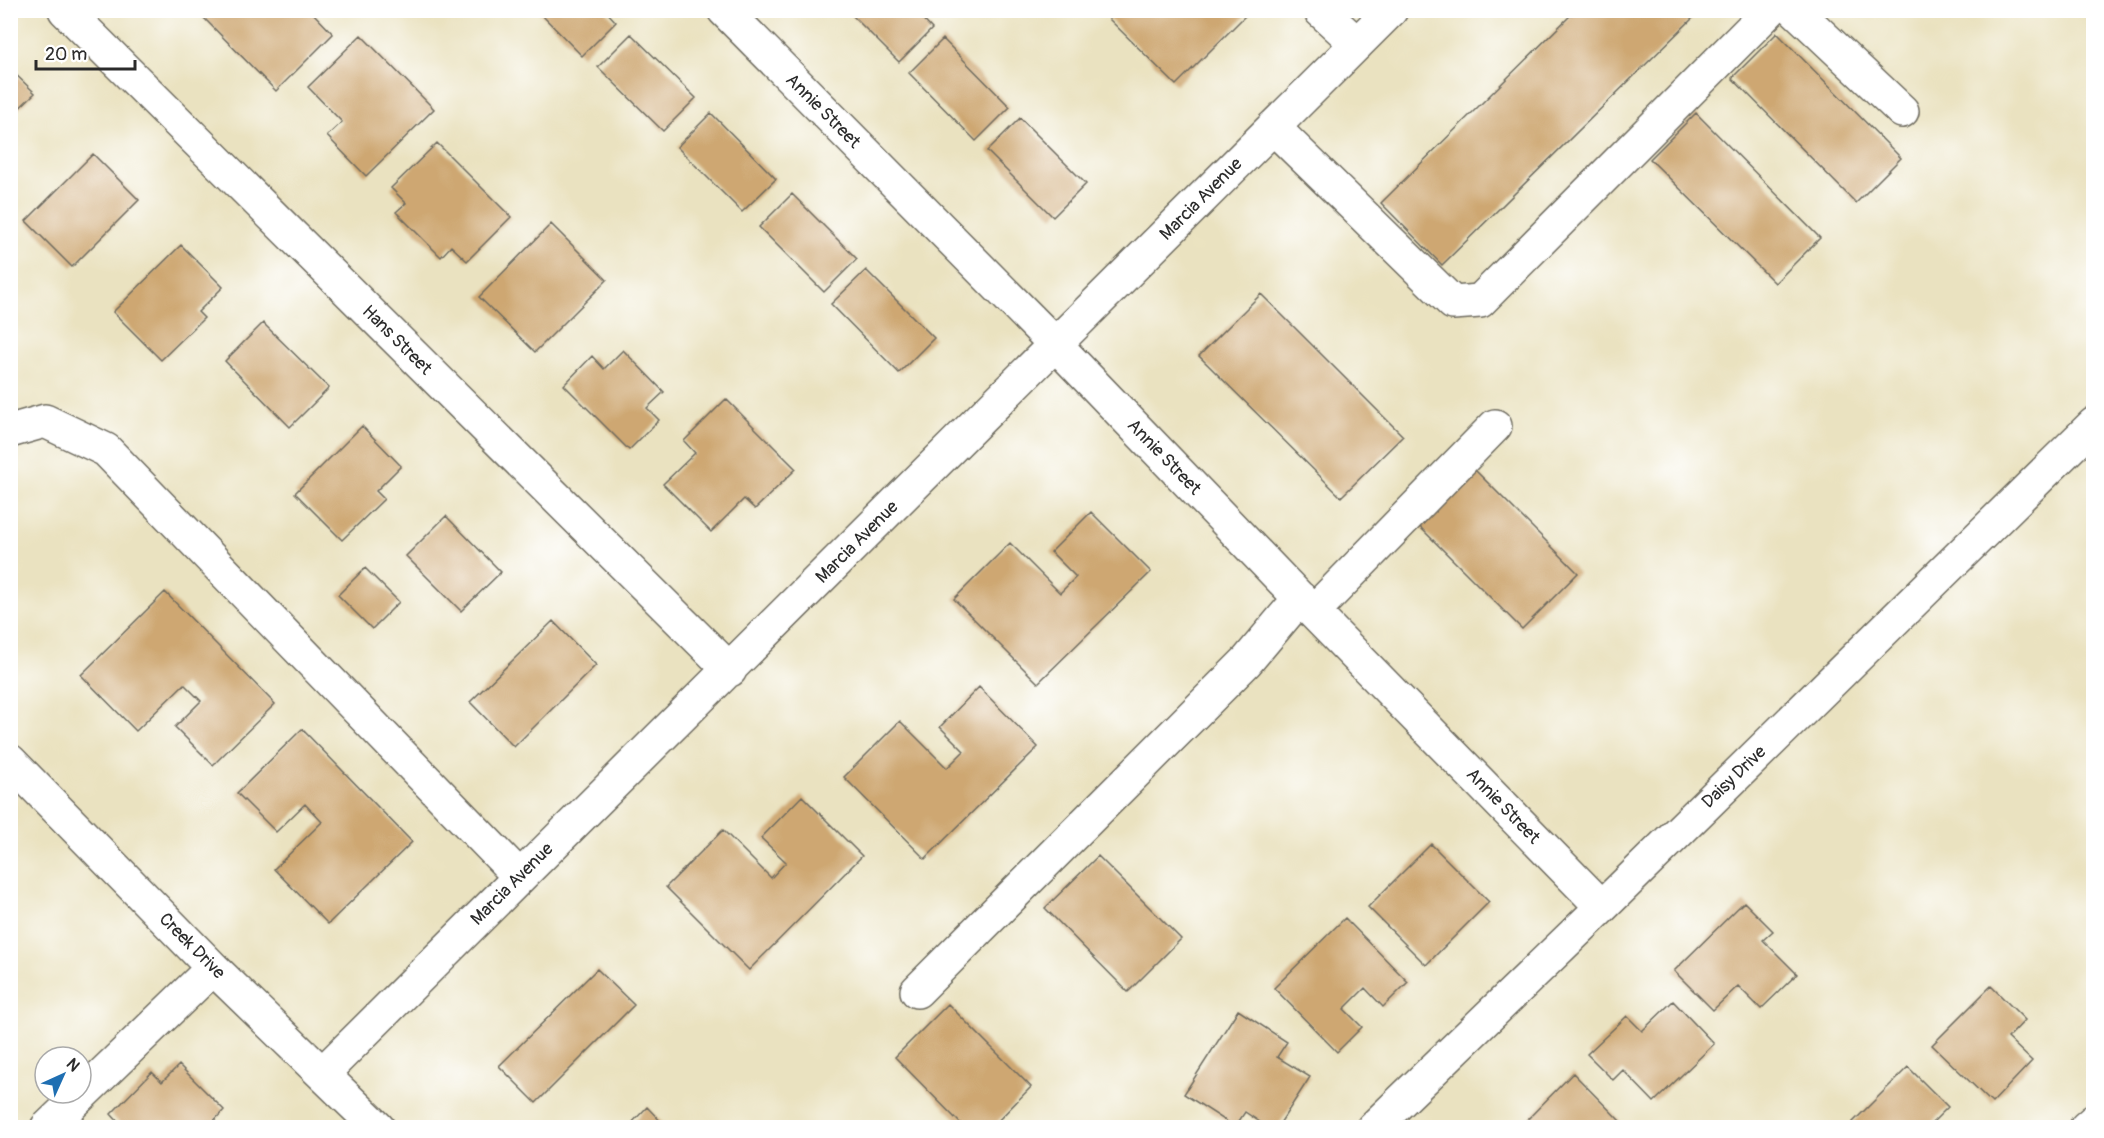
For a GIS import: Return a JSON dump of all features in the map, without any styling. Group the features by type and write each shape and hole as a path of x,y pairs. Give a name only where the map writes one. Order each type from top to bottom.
{"street":[{"name":"Hans Street","path":"65,10 730,670"},
{"name":"Annie Street","path":"724,10 1055,344 1306,605 1602,907"},
{"path":"1320,10 1356,44"},
{"name":"Marcia Avenue","path":"323,1073 1391,10"},
{"path":"1273,127 1453,303 1480,301 1770,10"},
{"path":"1795,10 1902,111"},
{"path":"10,431 45,421 106,450 519,876"},
{"name":"Daisy Drive","path":"1373,1128 1602,907 2094,424"},
{"path":"917,991 1247,662 1495,426"},
{"name":"Creek Drive","path":"10,761 213,968 378,1128"},
{"path":"47,1128 213,968"},
{"path":"2086,1128 2094,1121"}],"building":[{"path":"207,10 310,10 333,34 276,91 202,16"},
{"path":"537,10 605,10 616,22 582,56"},
{"path":"847,10 914,10 932,29 899,62"},
{"path":"1117,10 1240,10 1245,16 1176,85 1109,19"},
{"path":"1576,10 1701,10 1442,265 1381,203"},
{"path":"1777,33 1901,158 1856,203 1732,78"},
{"path":"631,34 696,98 663,131 598,67"},
{"path":"361,35 434,109 366,176 327,136 342,122 308,87"},
{"path":"943,39 1010,107 976,141 909,73"},
{"path":"10,69 35,93 10,117"},
{"path":"711,113 776,179 742,212 677,147"},
{"path":"1696,113 1820,238 1775,283 1650,159"},
{"path":"1020,118 1086,184 1053,217 987,151"},
{"path":"437,143 511,217 467,261 451,246 441,257 396,212 406,203 391,188"},
{"path":"93,154 139,200 72,267 26,221"},
{"path":"792,194 857,259 824,292 759,227"},
{"path":"551,224 607,280 535,352 479,297"},
{"path":"181,245 223,287 198,312 204,318 161,360 113,312"},
{"path":"866,270 934,338 899,373 831,304"},
{"path":"1261,294 1403,436 1341,497 1199,356"},
{"path":"263,323 329,388 290,427 225,361"},
{"path":"623,350 664,392 647,408 659,420 629,450 564,385 592,356 604,369"},
{"path":"726,399 796,469 755,509 744,499 711,532 663,484 695,453 684,441"},
{"path":"362,426 401,466 376,491 384,499 342,540 295,493"},
{"path":"1473,468 1578,573 1522,629 1417,524"},
{"path":"1091,512 1151,572 1038,683 954,599 1010,543 1060,593 1076,577 1051,552"},
{"path":"446,516 501,572 461,611 406,556"},
{"path":"365,568 399,602 372,629 338,595"},
{"path":"165,592 275,704 213,765 175,727 201,701 184,684 136,731 81,675"},
{"path":"553,621 596,665 514,747 470,702"},
{"path":"979,687 1038,747 925,859 844,777 900,721 947,768 964,751 940,727"},
{"path":"302,729 412,842 328,924 274,869 322,822 305,804 276,832 237,793"},
{"path":"802,796 862,856 749,970 666,887 723,830 771,878 786,862 761,838"},
{"path":"1431,844 1489,902 1426,965 1368,907"},
{"path":"1098,856 1181,939 1128,992 1045,908"},
{"path":"1744,902 1773,931 1763,940 1797,974 1761,1009 1738,986 1713,1010 1674,971"},
{"path":"1345,918 1408,982 1383,1007 1365,988 1344,1009 1362,1027 1337,1052 1274,988"},
{"path":"597,969 634,1005 536,1103 499,1066"},
{"path":"1991,986 2025,1020 2008,1038 2032,1061 1992,1103 1932,1045"},
{"path":"1673,1001 1714,1044 1654,1102 1623,1070 1613,1080 1587,1054 1627,1016 1642,1031"},
{"path":"948,1004 1031,1087 991,1128 965,1128 895,1057"},
{"path":"1238,1010 1287,1042 1277,1057 1310,1077 1277,1128 1269,1128 1245,1112 1235,1127 1184,1094"},
{"path":"179,1065 224,1110 207,1128 118,1128 121,1125 111,1114 152,1072 162,1082"},
{"path":"1908,1067 1948,1107 1927,1128 1847,1128"},
{"path":"1573,1073 1620,1121 1613,1128 1519,1128"},
{"path":"647,1107 667,1128 627,1128"}]}
